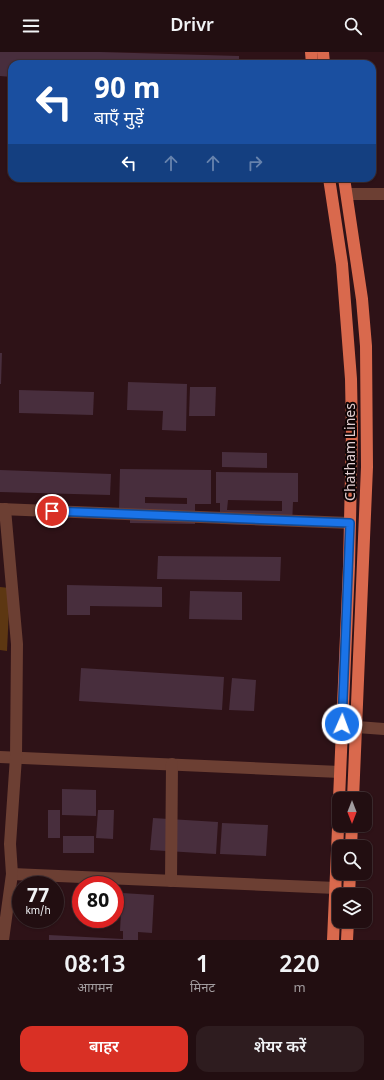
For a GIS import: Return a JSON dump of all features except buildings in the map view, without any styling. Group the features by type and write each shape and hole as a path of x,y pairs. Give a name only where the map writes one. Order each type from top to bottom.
{"highway":[{"name":"Chatham Lines","path":"330,182 342,264 351,379 352,431 350,523 339,792"},
{"name":"Chatham Lines","path":"345,182 362,299 366,346 367,467 353,792"},
{"path":"336,888 338,832"},
{"path":"333,940 334,928"},
{"path":"347,940 348,928"}],"street":[{"path":"347,194 384,194"},
{"path":"3,940 12,874 10,844 16,757 17,644 2,509 350,523"},
{"path":"357,727 384,729"},
{"path":"0,757 340,772"},
{"path":"171,881 172,764"},
{"path":"12,874 336,888"}],"shaded area":[{"path":"0,587 10,588 7,651 0,650"}],"route":[{"path":"52,511 350,523 342,724"}]}
